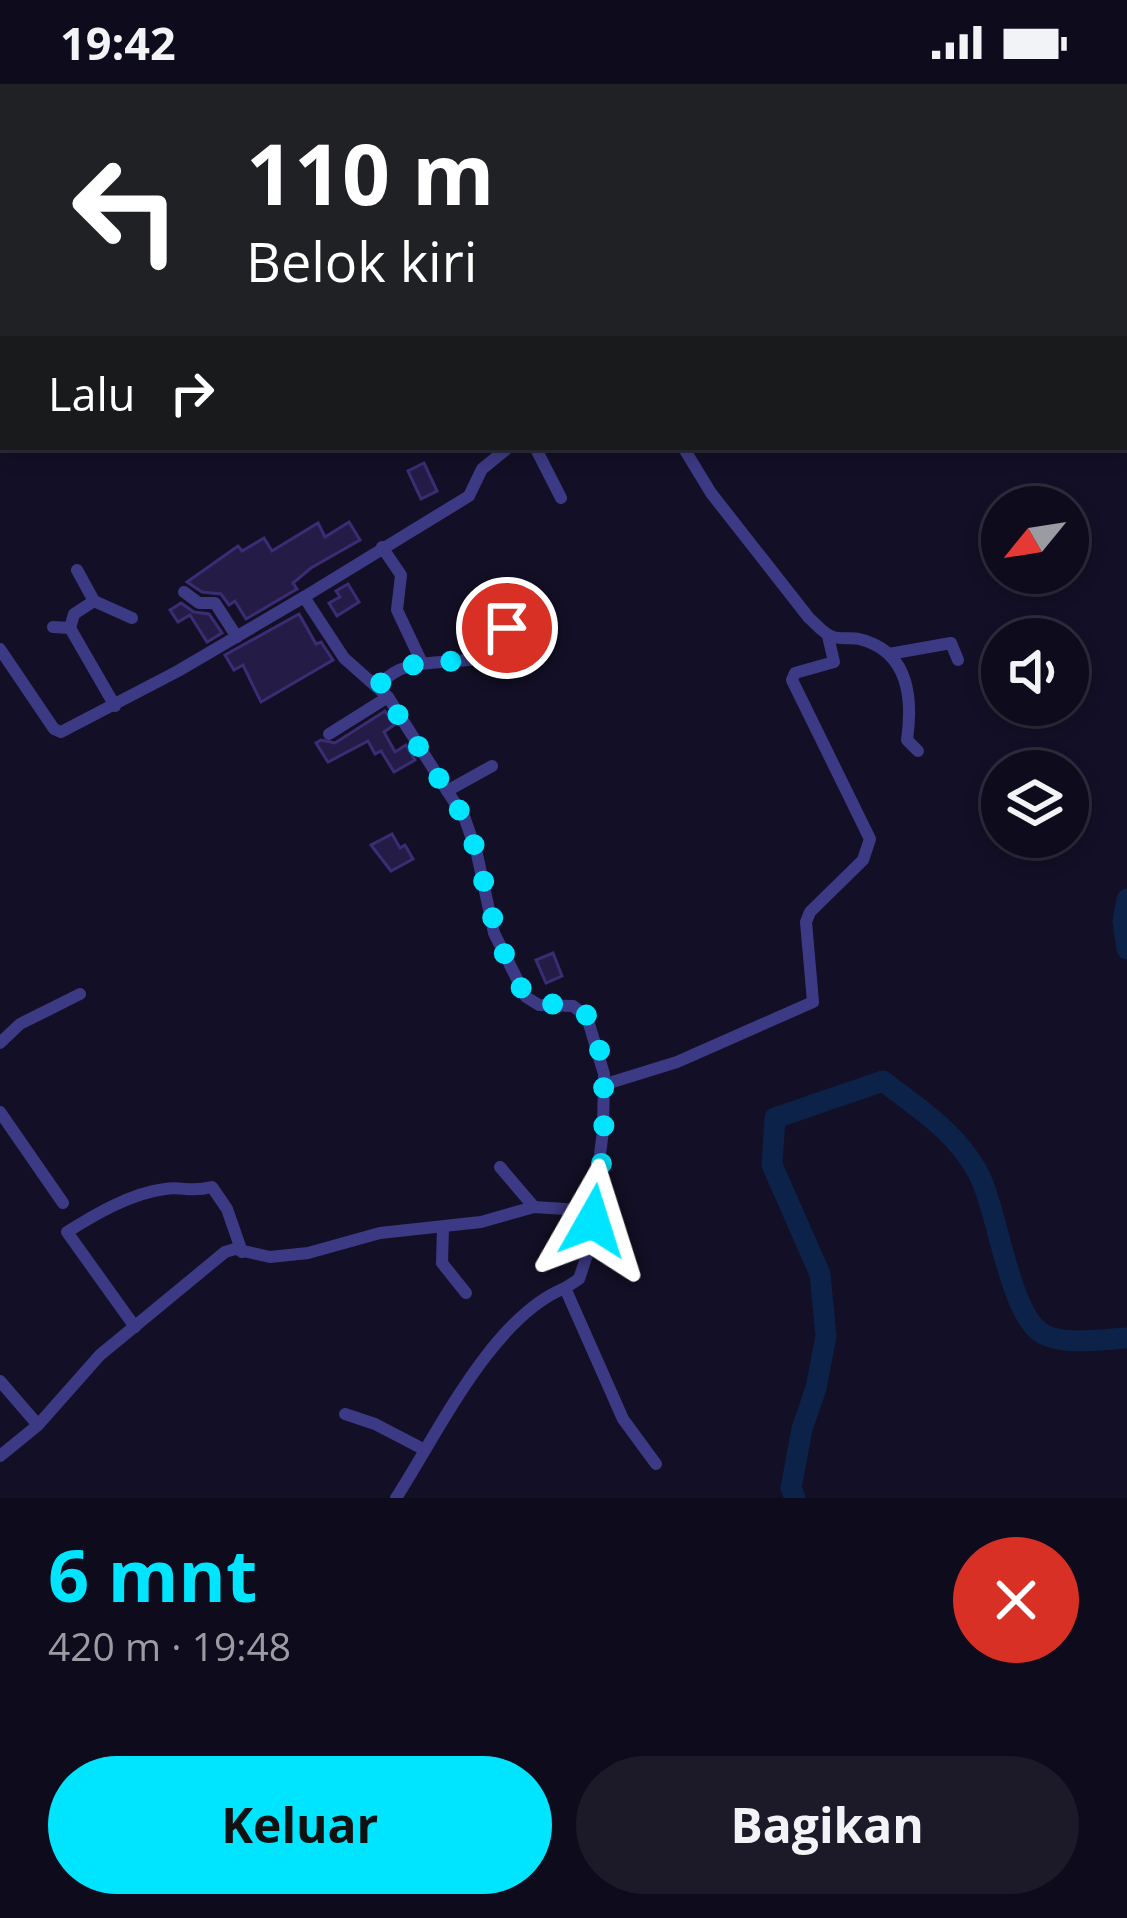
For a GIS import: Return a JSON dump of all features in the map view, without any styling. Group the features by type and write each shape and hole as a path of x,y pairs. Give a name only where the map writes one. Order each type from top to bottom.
{"street":[{"path":"1,654 55,729 68,730 237,637 469,496 482,469 505,450"},
{"path":"537,450 561,498"},
{"path":"606,1084 677,1063 813,1002 806,922 811,911 863,860 870,839 793,680 796,673 834,662 828,636 759,556 701,480 685,450"},
{"path":"382,548 401,575 397,610 422,663"},
{"path":"77,571 94,601 132,618"},
{"path":"184,592 199,603 215,603 237,637"},
{"path":"304,597 344,658 384,691 447,790 474,841 494,933 515,977 533,1003 582,1009 606,1084 596,1210 583,1273 536,1306 502,1339 457,1395 396,1498"},
{"path":"94,601 74,614 70,628 115,706"},
{"path":"329,734 384,691 392,673 422,663 476,659 504,648 505,601"},
{"path":"52,627 70,628"},
{"path":"828,636 860,639 889,655 909,689 913,706 907,740 918,751"},
{"path":"889,655 951,643 958,660"},
{"path":"447,790 492,766"},
{"path":"0,1043 20,1024 80,994"},
{"path":"0,1112 63,1203"},
{"path":"500,1167 534,1208"},
{"path":"135,1327 67,1232 94,1215 153,1191 212,1187 227,1209 242,1252"},
{"path":"0,1456 38,1425 100,1355 225,1252 271,1257 308,1253 380,1233 442,1228 534,1208 596,1210"},
{"path":"442,1228 442,1263 466,1293"},
{"path":"565,1288 623,1419 656,1464"},
{"path":"0,1381 38,1425"},
{"path":"345,1414 425,1450"}],"building":[{"path":"424,463 437,491 421,499 408,471"},
{"path":"349,522 360,540 311,568 293,583 297,589 246,619 235,601 229,605 221,594 202,592 187,582 238,546 242,551 264,538 272,551 318,523 325,537"},
{"path":"348,584 359,602 337,616 329,603"},
{"path":"181,603 194,612 209,614 222,633 207,642 190,615 178,622 170,610"},
{"path":"299,614 316,644 321,642 333,660 261,702 243,665 234,670 225,655"},
{"path":"385,711 394,725 384,732 395,752 406,745 415,760 394,772 368,741 328,762 316,743 335,743"},
{"path":"392,834 413,859 391,871 371,845"},
{"path":"553,953 562,976 546,983 536,960"}],"waterway":[{"path":"1127,899 1123,922 1127,949"},
{"path":"795,1498 791,1488 802,1429 826,1336 820,1274 772,1165 775,1118 883,1081 947,1132 977,1171 1012,1283 1031,1323 1043,1334 1062,1340 1127,1338"}],"route":[{"path":"507,628 504,648 476,659 422,663 392,673 379,685 465,819 494,933 526,997 539,1005 573,1006 587,1016 606,1084 593,1221"}]}
